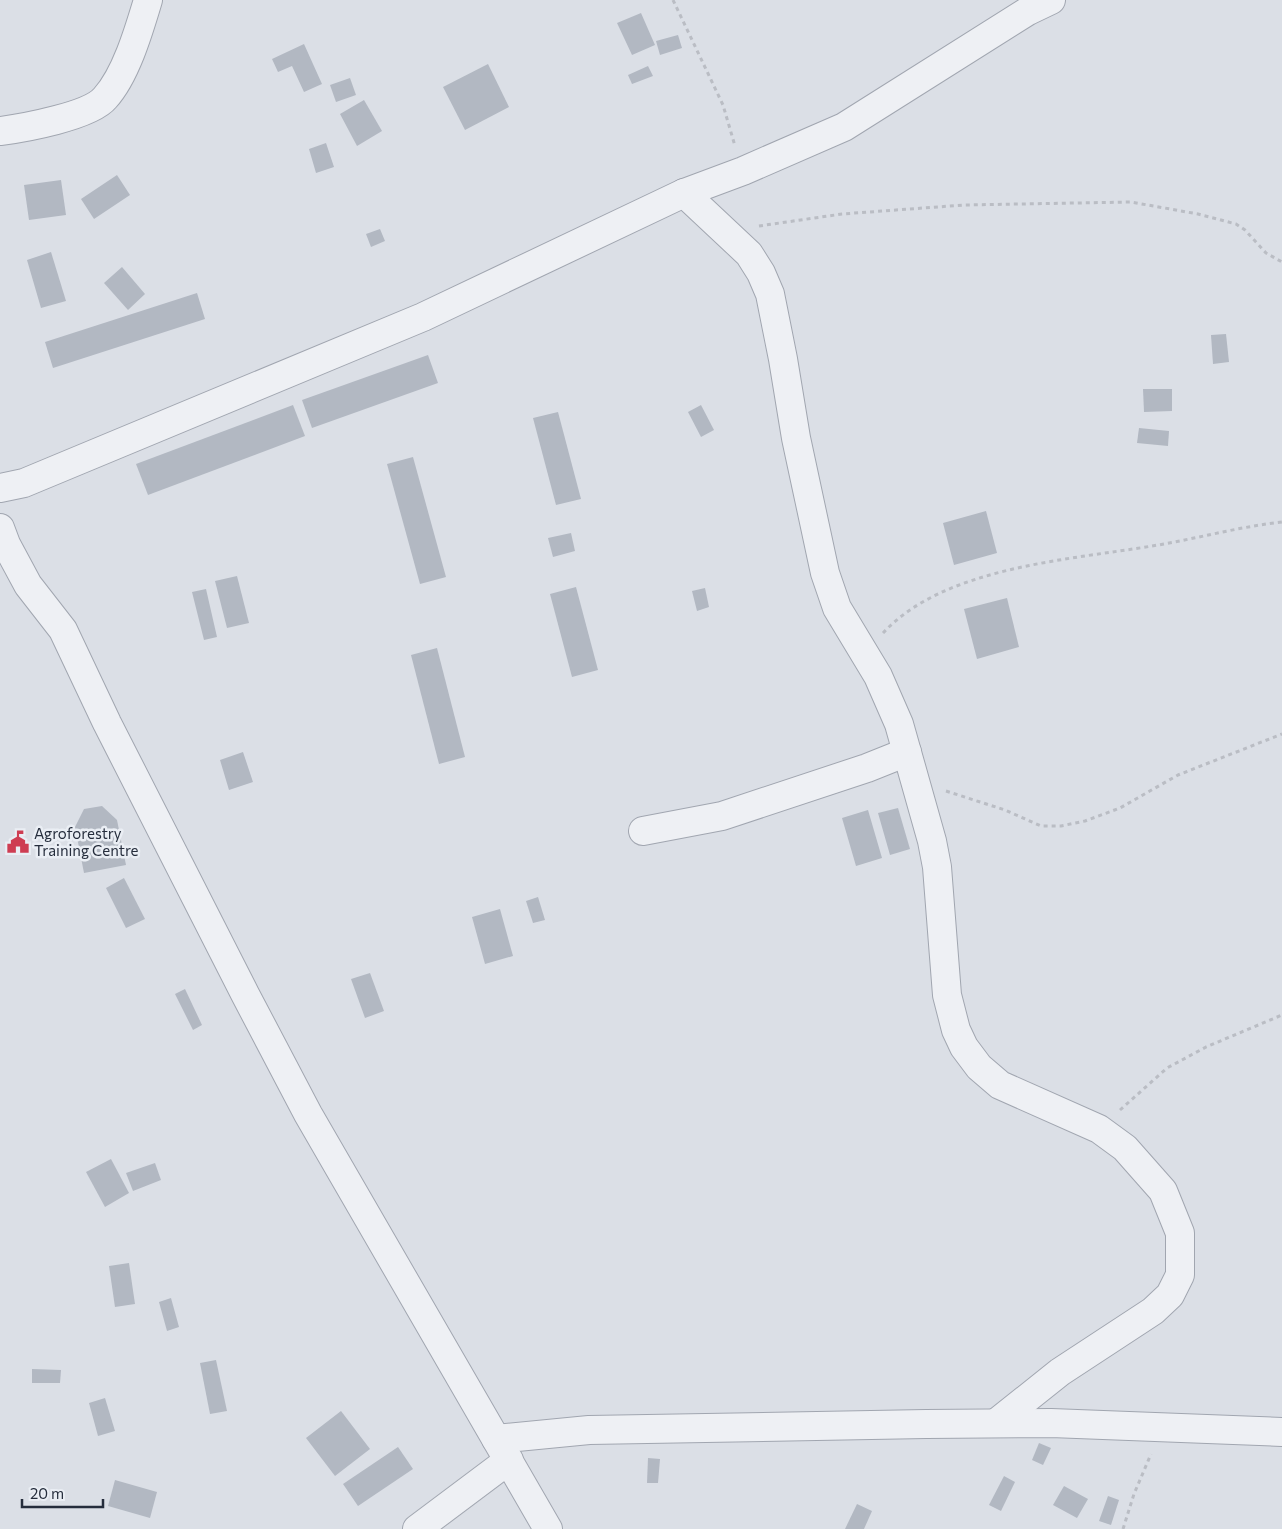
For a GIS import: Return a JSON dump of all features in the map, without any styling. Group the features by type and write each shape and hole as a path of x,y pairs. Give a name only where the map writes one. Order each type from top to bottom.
{"street":[{"path":"0,131 89,110 105,99 123,70 148,0"},
{"path":"0,488 24,483 422,317 684,194 743,171 844,127 1028,11 1051,0"},
{"path":"684,194 749,254 770,294 796,438 825,573 837,608 878,676 899,724 916,784 937,867 943,970 947,995 956,1030 964,1047 979,1067 1000,1085 1099,1129 1125,1148 1163,1191 1180,1233 1180,1275 1170,1295 1153,1311 1060,1372 996,1423"},
{"path":"0,528 6,544 28,584 64,630 108,723 308,1114 548,1529"},
{"path":"643,831 722,816 867,768 907,752"},
{"path":"417,1529 502,1450 588,1430 1051,1423 1163,1429 1282,1432"}],"path":[{"path":"673,0 723,105 743,171"},
{"path":"726,231 842,214 964,204 1131,202 1198,214 1236,224 1245,230 1266,253 1282,262"},
{"path":"864,654 891,625 913,608 950,589 988,576 1049,562 1154,546 1225,530 1282,522"},
{"path":"916,784 957,794 1005,810 1041,826 1061,826 1085,821 1120,808 1178,775 1282,734"},
{"path":"1099,1129 1167,1068 1206,1047 1282,1015"},
{"path":"1123,1529 1134,1494 1163,1429"}],"building":[{"path":"641,13 655,45 632,55 617,23"},
{"path":"678,35 682,48 660,55 656,41"},
{"path":"304,44 322,84 304,92 292,66 278,72 272,59"},
{"path":"488,64 509,107 465,130 443,87"},
{"path":"648,66 653,76 632,84 628,75"},
{"path":"350,78 356,95 336,102 330,85"},
{"path":"364,100 382,131 357,146 340,114"},
{"path":"326,143 334,167 316,173 309,149"},
{"path":"117,175 130,195 94,219 81,199"},
{"path":"61,180 66,215 29,220 24,185"},
{"path":"380,229 385,241 371,247 366,234"},
{"path":"51,252 66,301 41,308 27,260"},
{"path":"122,267 145,294 128,310 104,283"},
{"path":"197,293 205,319 53,368 45,342"},
{"path":"1226,334 1229,362 1213,364 1211,335"},
{"path":"428,355 438,383 312,428 302,400"},
{"path":"1143,389 1172,389 1172,411 1144,412"},
{"path":"293,405 305,436 148,495 136,464"},
{"path":"701,405 714,430 701,437 688,412"},
{"path":"558,412 581,499 556,505 533,418"},
{"path":"1139,428 1169,431 1168,446 1137,443"},
{"path":"413,457 446,577 420,584 387,464"},
{"path":"986,511 997,553 954,565 943,523"},
{"path":"571,533 575,551 553,557 548,538"},
{"path":"237,576 249,623 227,628 215,581"},
{"path":"576,587 598,670 572,677 550,594"},
{"path":"705,588 709,607 697,611 692,591"},
{"path":"206,589 217,637 204,640 192,592"},
{"path":"1007,598 1019,647 977,659 964,609"},
{"path":"437,648 465,757 439,764 411,655"},
{"path":"243,752 253,782 229,790 220,760"},
{"path":"102,806 117,820 126,865 84,873 75,827 84,809"},
{"path":"898,808 910,849 890,855 878,813"},
{"path":"868,810 882,858 856,866 842,818"},
{"path":"124,878 145,919 126,928 106,888"},
{"path":"538,897 545,920 533,923 526,901"},
{"path":"500,909 513,956 485,964 472,917"},
{"path":"370,973 384,1011 365,1018 351,979"},
{"path":"185,989 202,1025 193,1030 175,994"},
{"path":"111,1159 129,1193 105,1207 86,1172"},
{"path":"155,1163 161,1180 133,1191 126,1173"},
{"path":"129,1263 135,1304 115,1307 109,1266"},
{"path":"171,1298 179,1327 167,1331 159,1302"},
{"path":"216,1360 227,1411 210,1414 200,1363"},
{"path":"32,1369 61,1370 60,1383 32,1383"},
{"path":"105,1398 115,1431 98,1436 89,1403"},
{"path":"341,1411 370,1449 335,1476 306,1438"},
{"path":"1039,1443 1051,1448 1043,1465 1032,1460"},
{"path":"398,1447 413,1469 358,1506 343,1484"},
{"path":"648,1458 660,1459 658,1483 647,1483"},
{"path":"1004,1476 1015,1482 1001,1511 989,1505"},
{"path":"115,1480 157,1492 150,1518 108,1506"},
{"path":"1064,1486 1088,1499 1077,1518 1053,1505"},
{"path":"1108,1496 1119,1500 1111,1525 1099,1521"},
{"path":"857,1504 872,1511 864,1529 845,1529"}],"place":[{"name":"Agroforestry Training Centre","path":"18,842"}]}
